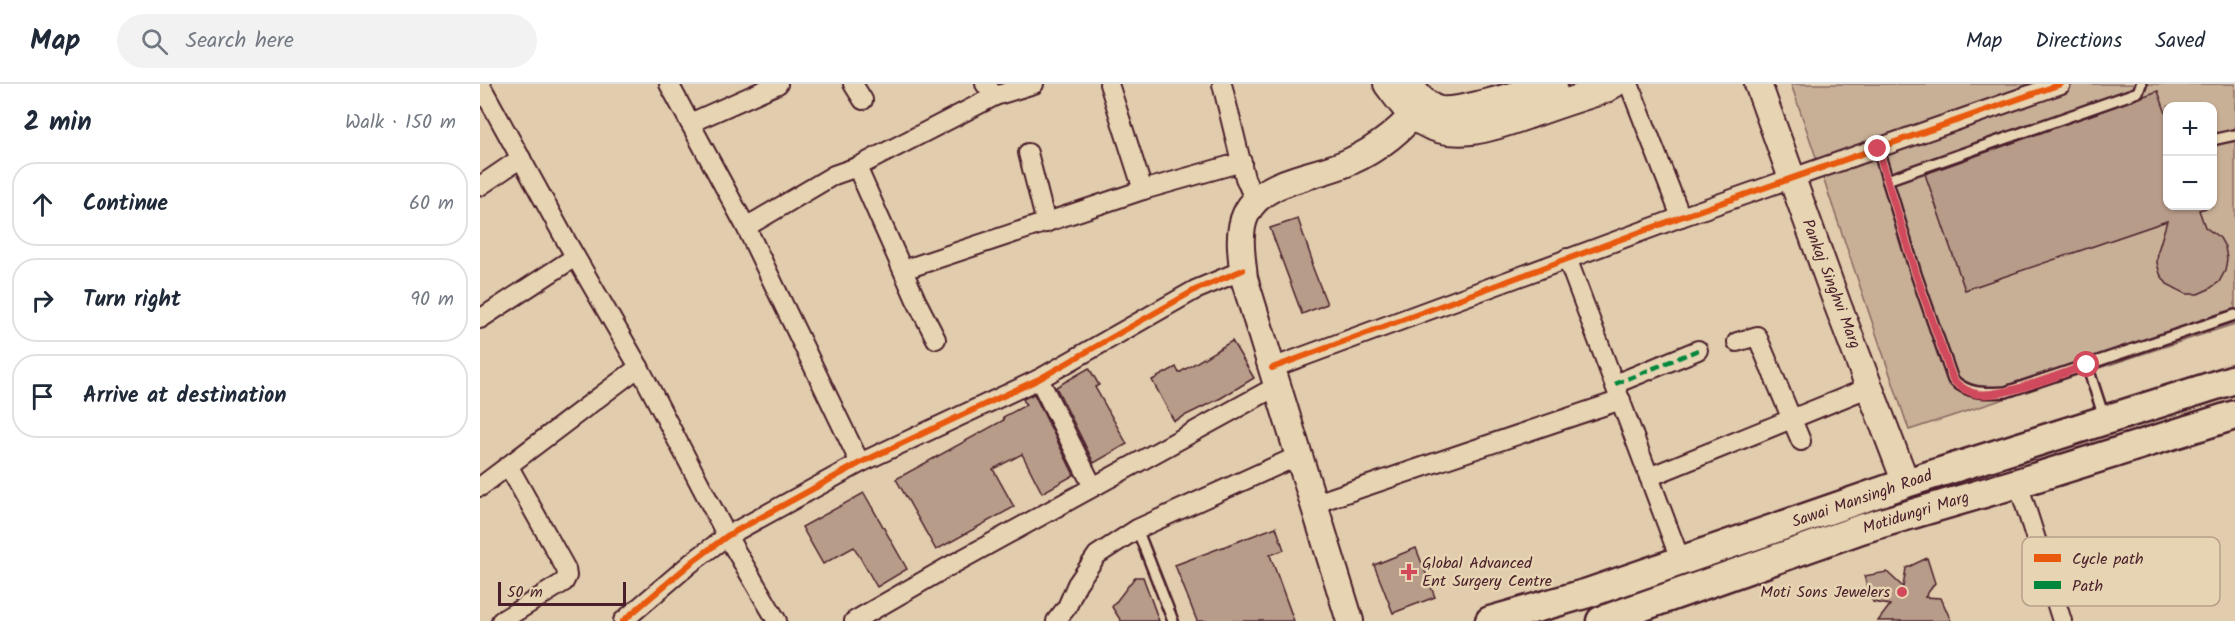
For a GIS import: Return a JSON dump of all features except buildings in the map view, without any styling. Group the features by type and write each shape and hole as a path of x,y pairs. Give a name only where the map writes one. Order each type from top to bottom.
{"main road":[{"name":"Sawai Mansingh Road","path":"1490,621 1588,594 1906,483 2234,381"},
{"name":"Motidungri Marg","path":"1601,621 1861,529 2235,415"}],"street":[{"path":"480,84 575,257 639,367 728,536 777,621"},
{"path":"669,84 746,227 860,463"},
{"path":"690,123 778,84"},
{"path":"853,84 863,100"},
{"path":"746,227 834,175 857,167 990,90 1034,84"},
{"path":"1109,84 1143,190"},
{"path":"1222,84 1245,178 1255,201"},
{"path":"1387,84 1415,101 1440,110 1462,108 1554,84"},
{"path":"1415,101 1422,122 1443,130 1467,131 1488,128 1604,90 1614,84"},
{"path":"1629,84 1681,217"},
{"name":"Pankaj Singhvi Marg","path":"1758,84 1906,483"},
{"path":"854,621 1093,488 1274,377 1567,258 2061,84"},
{"path":"1350,621 1243,270 1240,235 1246,214 1265,190 1347,163 1373,150 1403,128 1415,101"},
{"path":"1028,153 1046,223"},
{"path":"480,186 521,158"},
{"path":"903,270 1143,190 1242,162"},
{"path":"857,167 936,339"},
{"path":"480,319 575,257"},
{"path":"1567,258 1681,562"},
{"path":"623,621 691,563 728,536 860,463 1039,379 1195,290 1243,270"},
{"path":"1737,342 1757,336 1801,441"},
{"path":"1313,504 1618,392 1698,350"},
{"path":"480,487 639,367"},
{"path":"1039,379 1093,488"},
{"path":"1649,477 1870,387"},
{"path":"1056,621 1067,607 1077,584 1097,555 1137,529 1298,456"},
{"path":"501,621 564,582 567,576 566,569 509,467"},
{"path":"2018,483 2035,537"},
{"path":"2057,606 2062,621"}],"lane":[{"path":"1887,180 2138,92 2141,84"},
{"path":"2217,139 2235,135"},
{"path":"1878,149 1916,274 1953,380 1962,388 1978,394 2006,392 2235,315"},
{"path":"2087,365 2105,420"},
{"path":"1137,529 1173,621"}],"shaded area":[{"path":"1791,84 2235,84 2235,324 1909,430"}],"marked path":[{"path":"1615,384 1698,350"}],"cycle path":[{"path":"1272,368 1681,217 2061,84"},
{"path":"623,621 691,563 727,536 860,463 1039,379 1195,290 1243,270"}],"place":[{"name":"Global Advanced Ent Surgery Centre","path":"1409,572"},
{"name":"Moti Sons Jewelers","path":"1902,592"}],"route":[{"path":"1878,149 1916,274 1953,380 1962,388 1978,394 2006,392 2087,365"}]}
